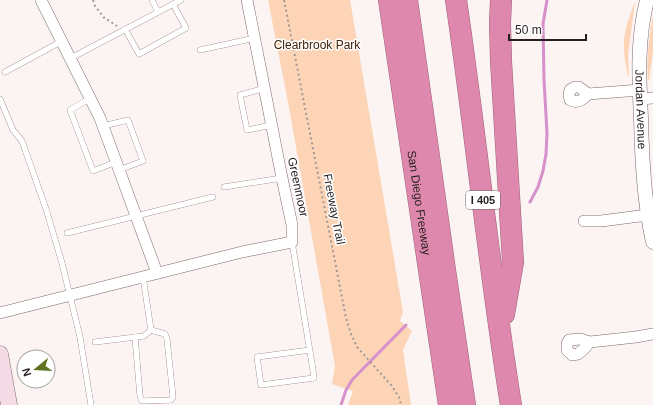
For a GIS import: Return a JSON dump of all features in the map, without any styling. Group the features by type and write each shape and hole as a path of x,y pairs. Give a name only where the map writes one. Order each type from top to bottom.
{"highway":[{"path":"373,0 410,145"},
{"name":"San Diego Freeway","path":"389,0 449,405"},
{"path":"406,0 465,405"},
{"name":"I 405","path":"456,0 500,337 511,405"},
{"path":"500,337 513,262 501,61 501,0"}],"main road":[{"path":"0,354 9,405"}],"street":[{"path":"40,0 91,98 103,126 157,273"},
{"name":"Greenmoor","path":"247,0 292,225 292,242"},
{"name":"Jordan Avenue","path":"647,0 640,36 639,61 644,96 642,149 653,242"},
{"path":"588,94 644,96"},
{"path":"584,221 650,220"},
{"path":"0,312 242,252 292,242"},
{"path":"590,342 653,334"}],"lane":[{"path":"152,0 158,12"},
{"path":"71,58 181,0"},
{"path":"125,29 139,54 186,28 173,4"},
{"path":"200,50 255,38"},
{"path":"5,72 62,41"},
{"path":"265,88 240,95 247,130 272,125"},
{"path":"91,98 70,110 93,171 143,161 128,120 103,126"},
{"path":"0,99 14,130 22,141 46,209 62,263 80,337 91,405"},
{"path":"224,187 282,178"},
{"path":"67,233 213,197"},
{"path":"292,242 310,350 314,378 261,385 257,357 310,350"},
{"path":"143,277 151,330"},
{"path":"136,337 140,396 142,401 170,400 173,397 167,339 165,334 151,330"},
{"path":"94,342 144,336 151,330"}],"path":[{"path":"94,0 96,6 105,19 119,26"},
{"name":"Freeway Trail","path":"284,0 346,318 357,347 391,385 399,397 402,405"}],"green space":[{"name":"Clearbrook Park","path":"268,0 350,0 403,312 400,321 412,331 403,350 411,405 348,405 353,391 332,384 335,366 288,102"},
{"path":"635,2 628,55 628,76 624,55 624,38"},
{"path":"653,15 653,52 648,81 648,48"}],"waterway":[{"path":"530,202 538,187 546,154 547,133 543,24 547,0"},
{"path":"341,405 346,390 352,380 406,325"}]}
